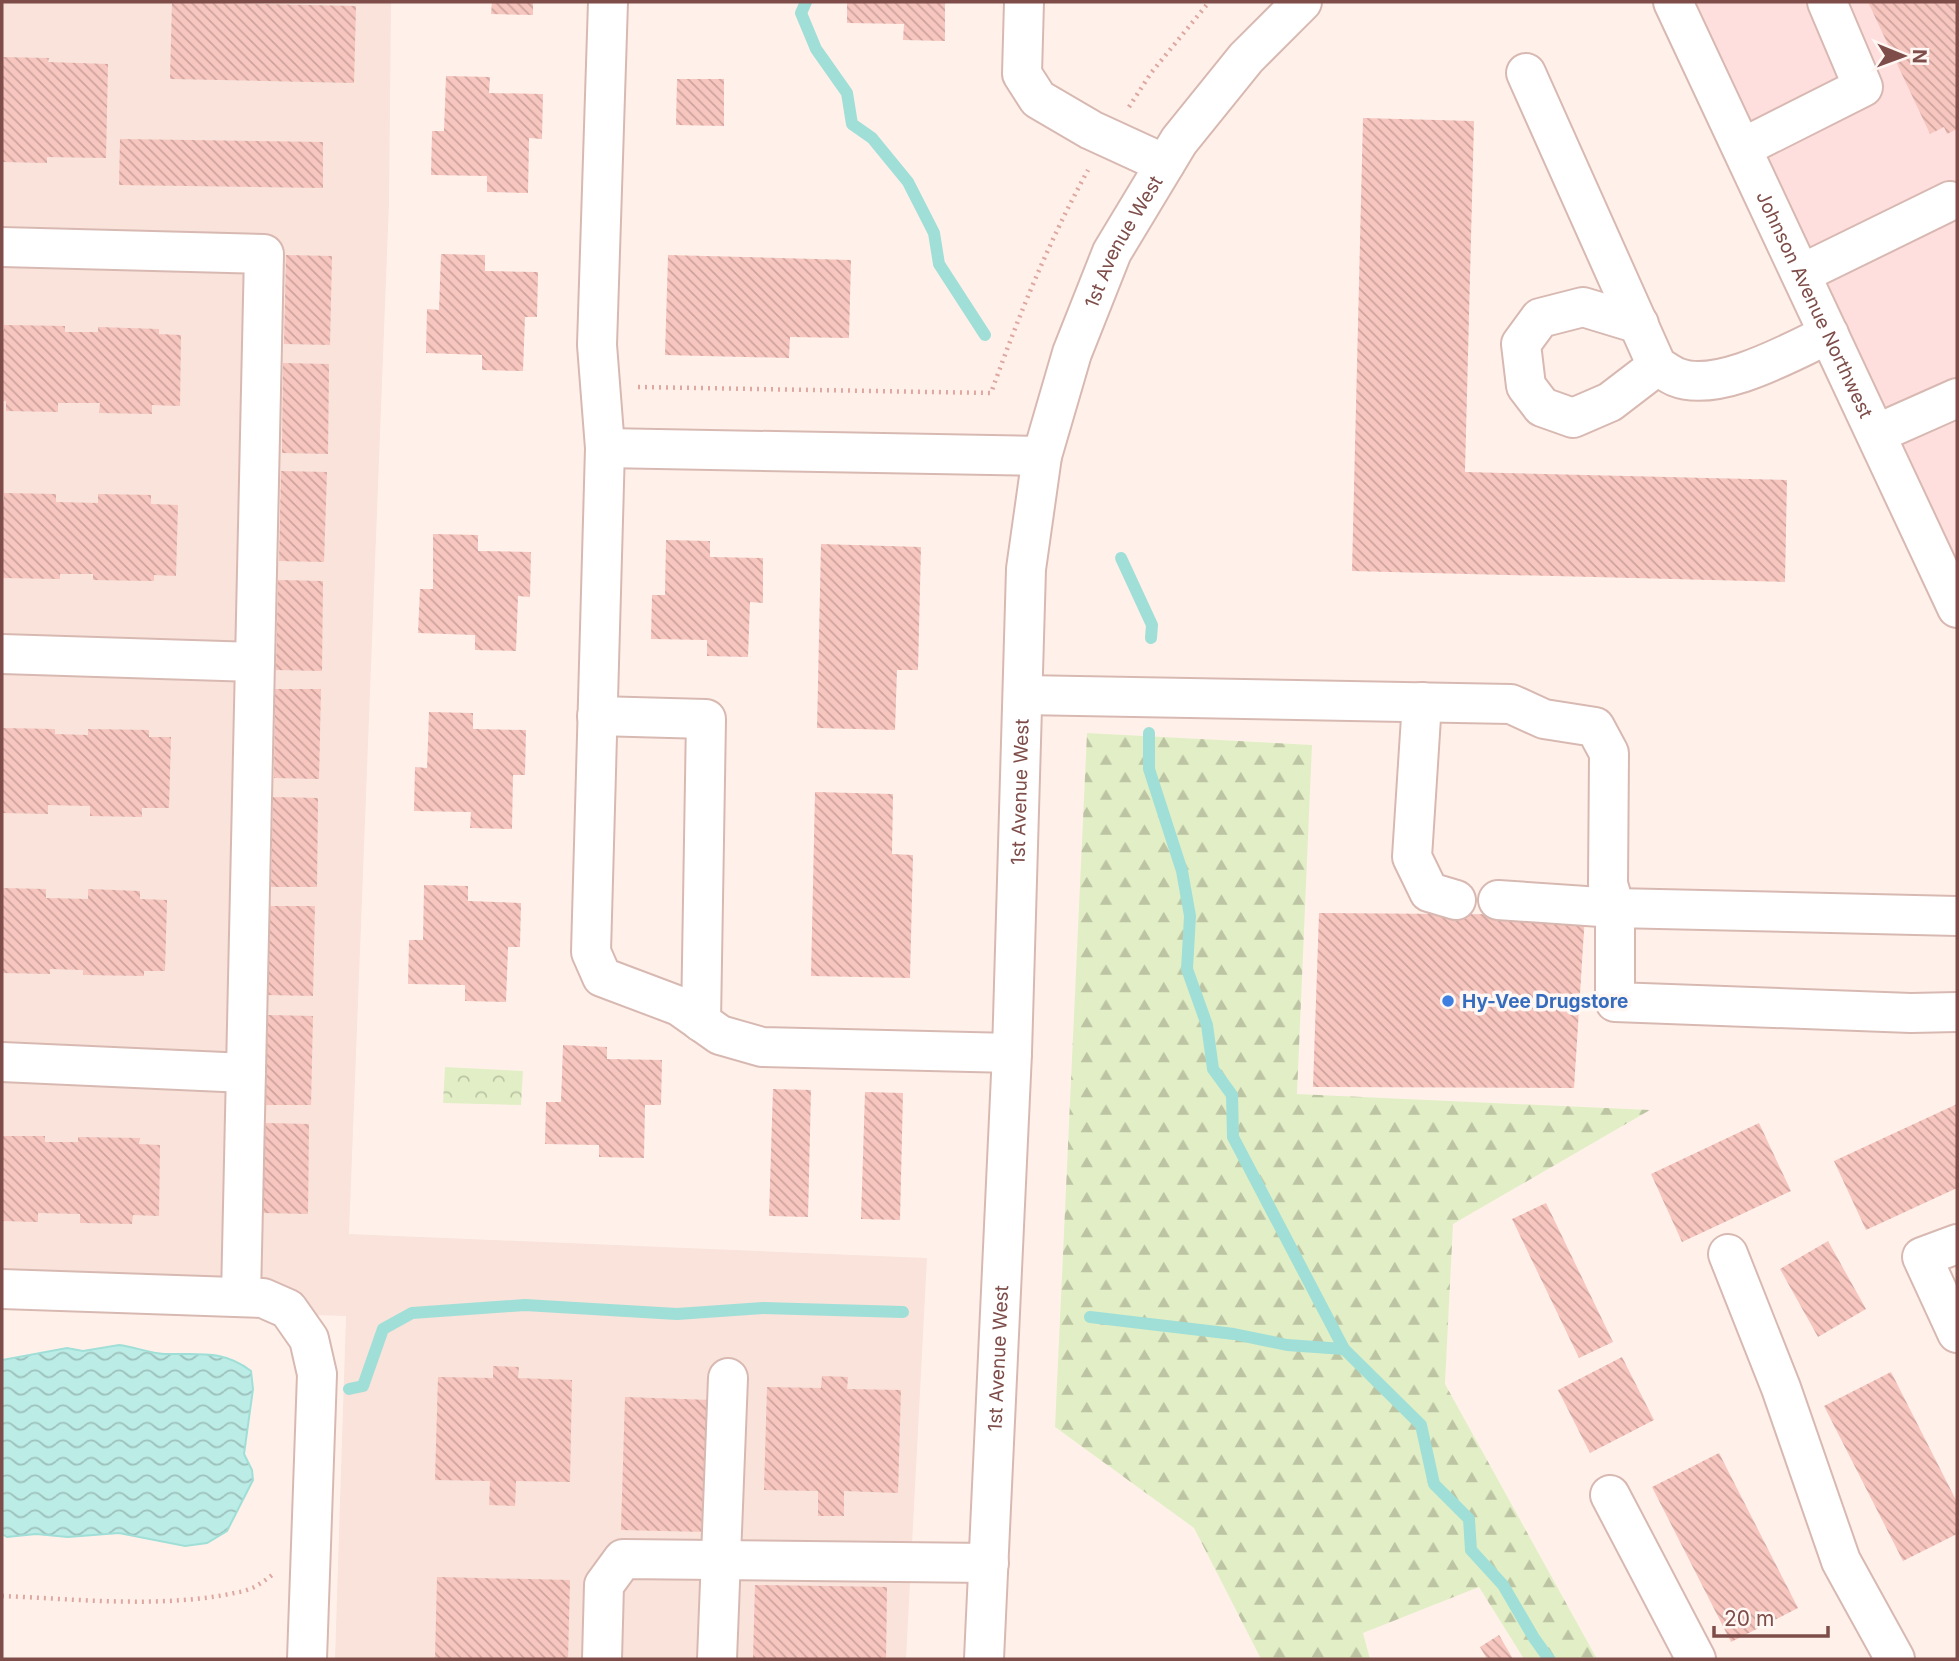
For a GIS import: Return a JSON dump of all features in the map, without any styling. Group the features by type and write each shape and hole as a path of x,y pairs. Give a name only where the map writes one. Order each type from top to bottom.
{"street":[{"path":"608,2 597,345 605,448 591,953 602,977 679,1006 720,1035 762,1047 1012,1053"},
{"path":"1024,2 1022,74 1038,99 1108,137 1165,163"},
{"name":"1st Avenue West","path":"984,1659 1012,1053 1026,569 1042,456 1072,353 1112,252 1179,141 1246,58 1302,2"},
{"path":"1742,148 1863,87 1827,2"},
{"name":"Johnson Avenue Northwest","path":"1679,4 1742,148 1875,434 1943,542 1957,608"},
{"path":"1526,73 1657,366 1678,378 1709,380 1744,373 1829,334"},
{"path":"1801,274 1950,201"},
{"path":"2,247 264,254 241,1297"},
{"path":"1639,324 1583,307 1539,318 1521,344 1526,386 1542,407 1573,418 1610,402 1657,366"},
{"path":"1875,434 1957,398"},
{"path":"605,448 1042,456"},
{"path":"2,654 255,662"},
{"path":"1023,695 1511,704 1544,719 1595,727 1609,753 1608,884 1615,908 1615,1002 1910,1013 1957,1012"},
{"path":"1422,702 1412,857 1429,892 1456,900"},
{"path":"597,716 706,719 701,1022"},
{"path":"1498,901 1615,908 1957,916"},
{"path":"2,1062 246,1073"},
{"path":"1957,1244 1922,1257 1957,1332"},
{"path":"1728,1254 1781,1388 1841,1561 1895,1659"},
{"path":"2,1289 262,1298 288,1309 309,1339 317,1374 307,1659"},
{"path":"717,1659 728,1378"},
{"path":"1611,1495 1696,1659"},
{"path":"602,1659 604,1585 623,1559 989,1563"}],"path":[{"path":"630,387 991,393 1015,324 1053,235 1108,137 1151,73 1209,2"},
{"path":"2,1595 145,1601 205,1598 241,1592 260,1585 276,1572"}],"shaded area":[{"path":"2,2 391,2 389,202 349,1234 927,1258 906,1659 335,1659 346,1316 2,1306"},
{"path":"1673,2 1957,2 1957,608"}],"green space":[{"path":"1087,733 1312,745 1297,1094 1650,1110 1453,1224 1445,1384 1597,1659 1524,1659 1479,1587 1363,1633 1370,1659 1261,1659 1194,1528 1055,1427"},
{"path":"445,1067 523,1071 521,1105 443,1103"}],"water":[{"path":"119,1345 159,1353 220,1356 251,1371 253,1389 244,1454 252,1470 253,1480 227,1531 207,1543 185,1546 119,1533 68,1537 36,1534 7,1537 2,1534 2,1360 67,1348 83,1351"}],"building":[{"path":"172,2 356,6 354,83 170,79"},
{"path":"492,2 533,2 533,15 491,14"},
{"path":"847,2 945,2 945,41 903,40 904,24 847,23"},
{"path":"1868,2 1957,2 1957,129 1947,134 1944,127 1930,134"},
{"path":"2,57 108,64 106,158 47,157 47,163 2,162"},
{"path":"446,76 490,77 489,93 543,94 542,139 529,138 528,193 487,192 487,176 431,175 432,131 444,131"},
{"path":"677,79 724,79 724,126 676,125"},
{"path":"1363,118 1474,121 1465,472 1787,480 1785,582 1352,571"},
{"path":"120,139 323,142 323,188 119,185"},
{"path":"441,254 485,255 485,271 538,272 537,317 525,317 523,371 482,370 482,355 426,353 427,309 439,310"},
{"path":"286,255 332,256 330,345 284,344"},
{"path":"668,255 851,260 849,338 790,337 789,358 665,355"},
{"path":"4,325 65,326 65,332 98,332 98,327 159,329 159,334 181,335 180,406 152,405 152,414 99,413 100,403 58,403 58,412 6,411 6,401 2,401"},
{"path":"283,363 329,364 328,454 282,453"},
{"path":"281,471 327,472 324,562 279,561"},
{"path":"4,493 56,494 56,502 98,503 98,494 151,495 151,504 178,505 176,576 154,575 154,581 93,580 93,574 60,574 60,579 2,578"},
{"path":"433,534 478,535 478,551 531,552 530,597 518,596 516,651 475,650 475,635 418,633 420,589 433,589"},
{"path":"666,540 710,541 710,557 763,558 763,603 750,602 748,657 707,656 707,640 651,639 652,595 665,595"},
{"path":"821,544 921,547 918,670 897,670 895,730 817,728"},
{"path":"278,580 323,581 322,671 276,670"},
{"path":"275,689 321,689 319,779 274,778"},
{"path":"429,712 473,713 473,729 526,730 525,775 513,775 512,829 470,828 471,812 414,811 415,767 427,768"},
{"path":"2,728 55,729 55,734 88,735 88,729 149,730 149,737 171,737 169,808 142,808 142,817 90,816 90,806 48,805 48,814 2,813"},
{"path":"815,792 893,794 892,854 913,855 910,978 811,976"},
{"path":"273,797 318,798 317,887 271,887"},
{"path":"424,885 468,886 468,901 521,903 520,947 508,947 506,1002 465,1001 465,985 408,984 409,940 423,940"},
{"path":"2,888 46,889 46,898 88,899 88,889 140,891 140,899 167,900 165,971 144,971 144,976 83,975 83,970 50,969 50,974 2,973"},
{"path":"269,906 315,906 313,996 267,995"},
{"name":"Hy-Vee Drugstore","path":"1319,913 1585,915 1574,1088 1313,1087"},
{"path":"267,1015 313,1016 311,1105 265,1105"},
{"path":"563,1045 607,1047 607,1059 662,1060 661,1105 645,1105 644,1158 599,1157 599,1145 545,1144 546,1102 561,1102"},
{"path":"773,1089 811,1090 808,1217 769,1216"},
{"path":"865,1092 903,1093 900,1220 861,1219"},
{"path":"1957,1104 1957,1188 1866,1230 1834,1161"},
{"path":"264,1123 309,1124 308,1214 262,1213"},
{"path":"1759,1123 1791,1191 1682,1242 1651,1174"},
{"path":"2,1136 45,1136 45,1142 78,1142 78,1137 140,1138 139,1144 160,1145 159,1216 133,1215 132,1224 80,1223 80,1214 38,1213 38,1222 2,1221"},
{"path":"1546,1203 1613,1342 1579,1358 1512,1219"},
{"path":"1828,1241 1866,1309 1818,1337 1780,1269"},
{"path":"1622,1357 1654,1420 1590,1453 1558,1390"},
{"path":"493,1366 519,1367 518,1378 572,1380 570,1482 516,1481 515,1506 489,1505 490,1481 435,1480 438,1377 493,1378"},
{"path":"1891,1372 1957,1502 1957,1534 1903,1561 1824,1406"},
{"path":"822,1376 848,1377 847,1389 901,1390 898,1493 844,1491 844,1516 818,1516 818,1491 764,1490 767,1387 821,1388"},
{"path":"625,1397 710,1400 706,1532 621,1530"},
{"path":"1719,1453 1798,1608 1731,1642 1652,1487"},
{"path":"437,1577 570,1580 568,1659 435,1659"},
{"path":"755,1585 887,1587 886,1659 753,1659"},
{"path":"1499,1635 1513,1659 1487,1659 1480,1647"}],"waterway":[{"path":"806,2 801,13 816,49 847,93 852,124 872,138 908,182 934,233 939,264 985,335"},
{"path":"1121,558 1152,625 1151,638"},
{"path":"1149,733 1149,769 1182,871 1190,916 1187,969 1207,1025 1213,1069 1232,1095 1233,1137 1344,1349 1421,1425 1434,1484 1469,1519 1471,1550 1503,1585 1549,1659"},
{"path":"349,1389 363,1386 383,1329 412,1313 525,1305 677,1314 763,1308 903,1312"},
{"path":"1090,1317 1234,1334 1287,1345 1344,1349"}],"place":[{"name":"Hy-Vee Drugstore","path":"1448,1001"}]}
